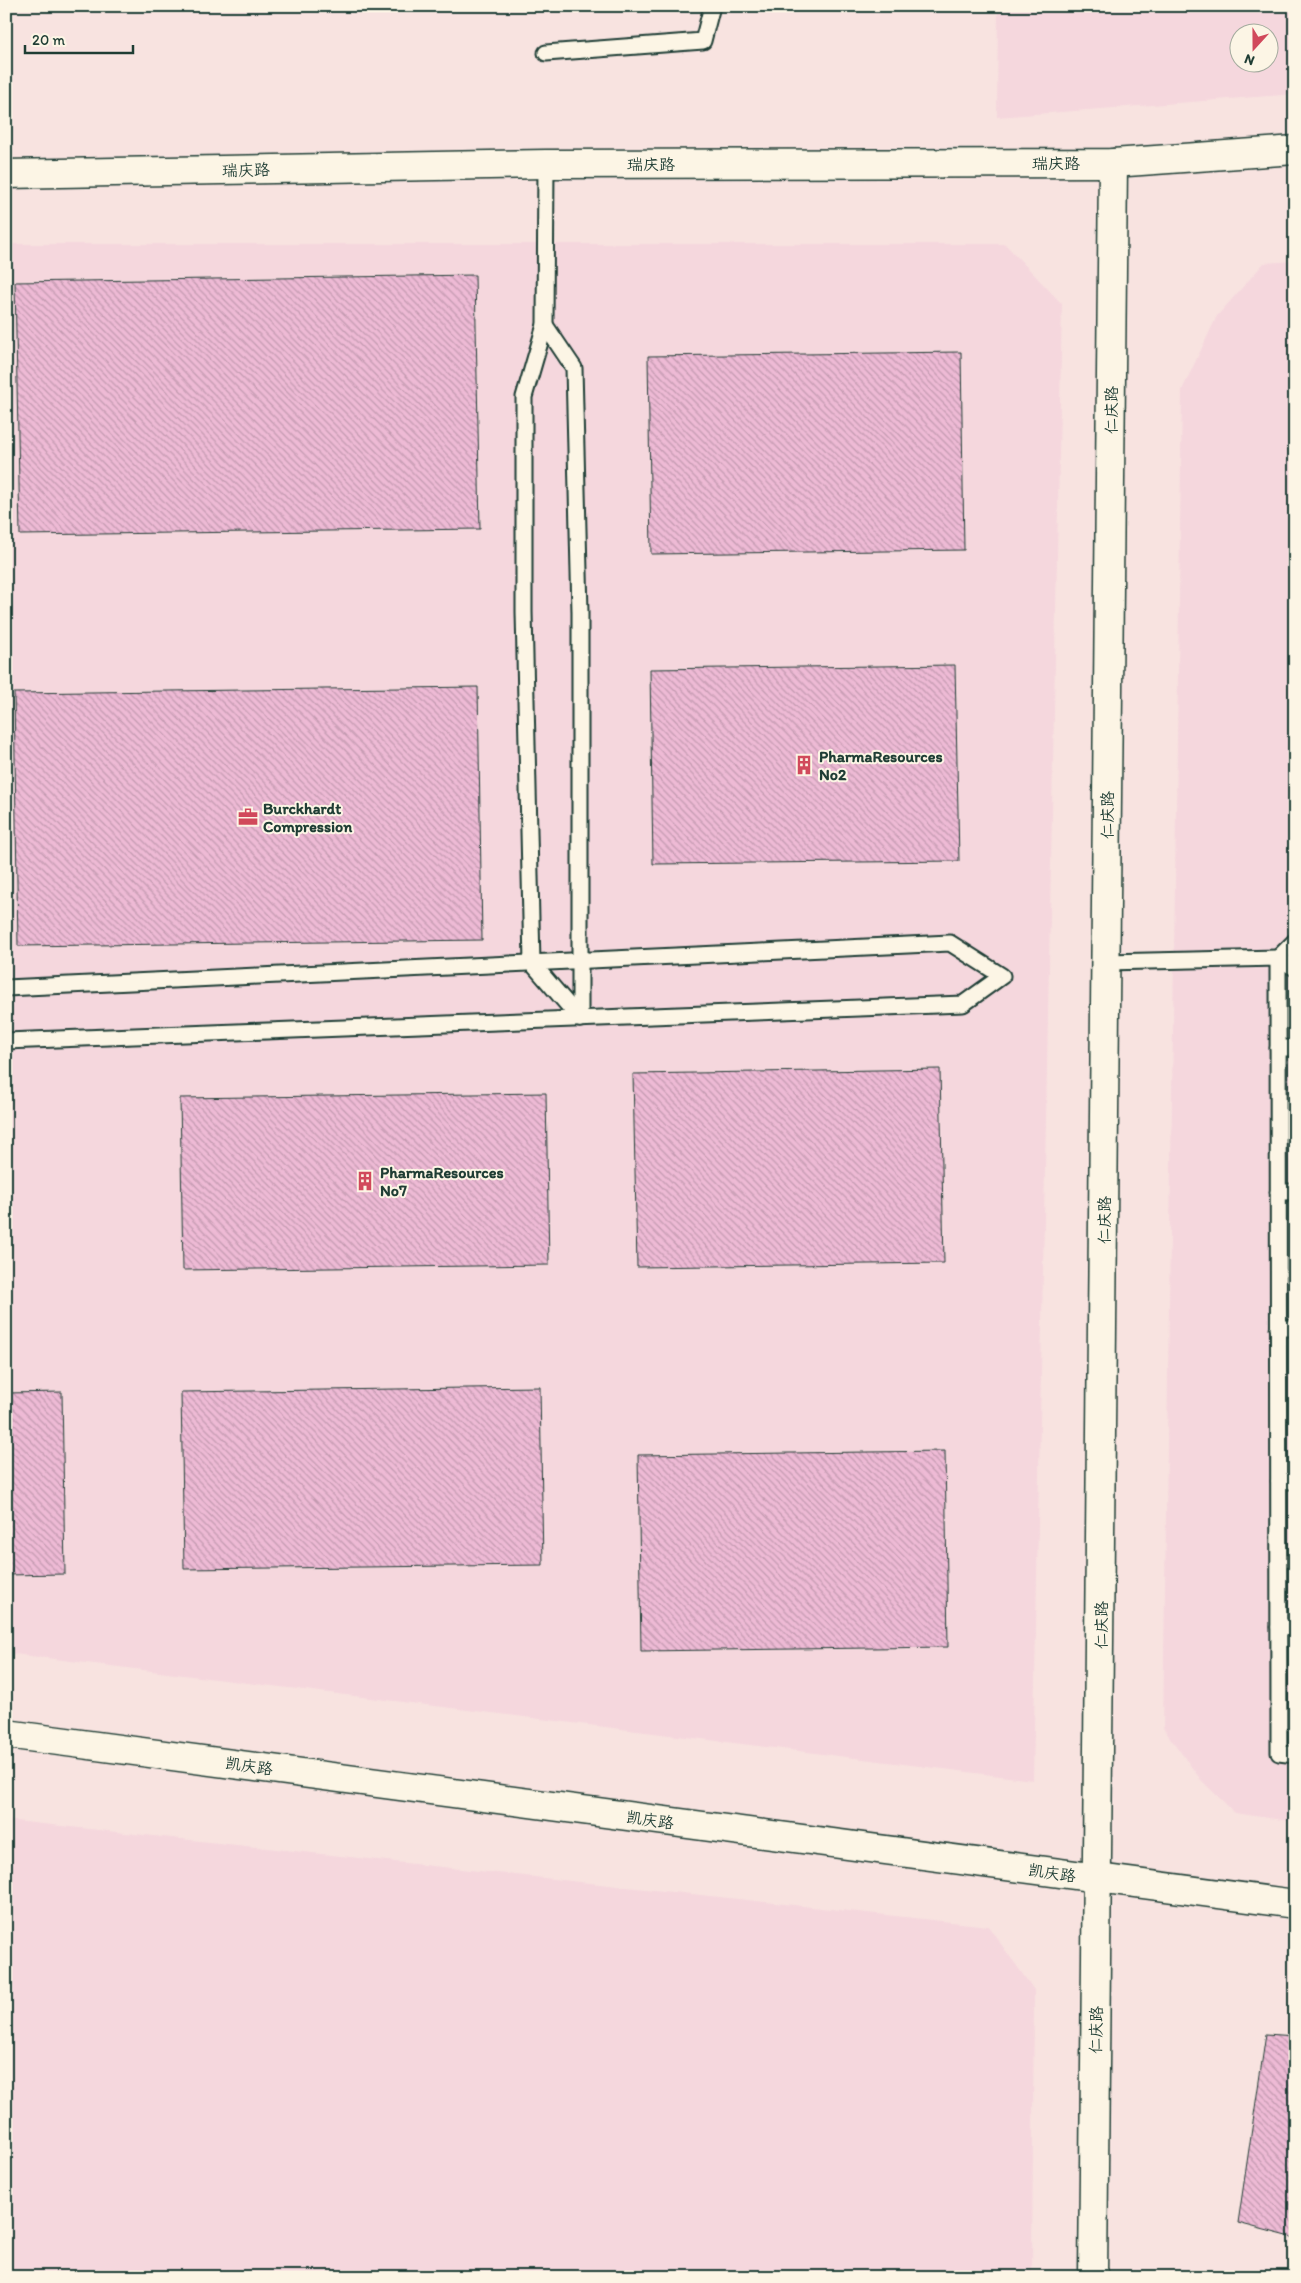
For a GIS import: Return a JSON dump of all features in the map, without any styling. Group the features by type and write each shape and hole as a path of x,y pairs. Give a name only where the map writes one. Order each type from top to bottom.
{"street":[{"name":"瑞庆路","path":"6,174 546,164 1113,163 1295,150"},
{"name":"仁庆路","path":"1093,2277 1113,163"},
{"name":"凯庆路","path":"6,1734 1295,1904"}],"lane":[{"path":"546,53 703,40 712,6"},
{"path":"546,164 545,325 524,397 524,612 532,963 580,1019"},
{"path":"545,325 574,368 580,612 580,1019"},
{"path":"1295,941 1278,958 1279,1753 1295,1755"},
{"path":"6,988 950,943 1002,976 963,1004 6,1041"},
{"path":"1106,962 1278,958 1295,968"},
{"path":"1278,1048 1295,1048"},
{"path":"1278,1192 1295,1192"},
{"path":"1278,1328 1295,1328"},
{"path":"1278,1481 1295,1481"},
{"path":"1279,1627 1295,1627"}],"shaded area":[{"path":"998,6 1295,6 1295,94 997,117"},
{"path":"6,244 1005,244 1062,304 1033,1780 6,1653"},
{"path":"1295,261 1295,1822 1235,1813 1201,1780 1163,1728 1182,390 1217,316 1264,263"},
{"path":"6,1820 988,1926 1034,1990 1032,2277 6,2277"}],"building":[{"path":"475,275 480,529 20,535 15,282"},
{"path":"961,352 964,550 651,554 648,356"},
{"name":"PharmaResources No2","path":"955,665 959,861 653,864 650,669"},
{"name":"Burckhardt Compression","path":"478,687 482,940 18,946 14,693"},
{"path":"940,1069 944,1263 637,1267 633,1074"},
{"name":"PharmaResources No7","path":"546,1093 549,1265 183,1270 180,1098"},
{"path":"540,1387 543,1565 184,1569 181,1392"},
{"path":"62,1392 65,1574 6,1575 6,1393"},
{"path":"945,1451 948,1647 641,1651 638,1455"},
{"path":"1266,2034 1295,2036 1295,2238 1238,2223"}],"place":[{"name":"PharmaResources No2","path":"804,765"},
{"name":"Burckhardt Compression","path":"248,817"},
{"name":"PharmaResources No7","path":"365,1181"}]}
